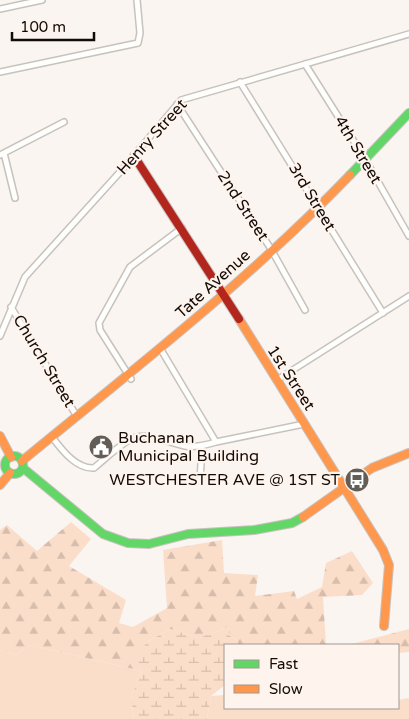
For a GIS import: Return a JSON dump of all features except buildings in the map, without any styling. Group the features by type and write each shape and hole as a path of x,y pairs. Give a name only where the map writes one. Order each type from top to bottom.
{"street":[{"path":"0,9 42,0"},
{"path":"0,72 137,43 140,33 137,0"},
{"name":"Henry Street","path":"0,336 25,277 134,156 177,104 187,97 409,34"},
{"name":"4th Street","path":"305,64 365,159 408,234"},
{"name":"3rd Street","path":"240,82 383,312"},
{"name":"2nd Street","path":"177,104 271,250 305,310"},
{"name":"Tate Avenue","path":"22,464 76,415 130,376 223,295 319,207 409,113"},
{"path":"16,198 2,154 64,122"},
{"name":"1st Street","path":"134,156 182,228 387,558 389,576 384,626"},
{"path":"130,376 99,327 130,268 182,228"},
{"path":"277,380 409,296"},
{"name":"Church Street","path":"12,307 76,415"},
{"path":"160,348 216,442"},
{"path":"52,437 73,460 88,469 94,468 130,439 138,437 146,436 185,446 202,446 304,424"},
{"path":"0,436 6,467 10,473"},
{"path":"200,481 202,446"},
{"path":"6,460 16,457 102,534 112,539 135,544 149,544 188,534 254,530 292,523 308,515 372,468 409,453"},
{"path":"10,473 18,473 22,464"},
{"path":"0,485 10,473"}],"green space":[{"path":"71,522 91,539 69,566 126,600 119,623 133,627 167,608 163,550 222,540 224,573 258,575 255,596 294,591 297,599 322,587 326,563 352,551 373,583 362,595 323,597 326,644 238,644 237,640 230,636 228,627 199,638 170,629 147,642 137,657 142,671 30,645 16,655 0,650 0,530 7,525 37,551"},
{"path":"228,627 230,636 237,640 238,644 224,644 224,686 211,696 207,719 134,719 131,697 142,671 136,657 147,642 170,629 199,638"},
{"path":"409,629 409,652 399,653 399,644 352,644"},
{"path":"30,645 142,671 131,697 134,719 0,719 0,650 16,655"},
{"path":"224,695 224,709 399,709 399,700 409,698 409,719 207,719 211,696"}],"traffic: fast":[{"path":"350,175 409,113"},
{"path":"14,456 20,459 23,465 20,471 14,474 8,471 5,465 8,459 14,456"},
{"path":"23,468 103,534 128,543 149,544 188,534 254,530 292,523 303,517"}],"traffic: slow":[{"path":"22,461 190,323 272,251 350,175"},
{"path":"239,319 383,550 389,565 384,626"},
{"path":"0,436 11,457"},
{"path":"303,517 372,468 409,453"},
{"path":"0,485 10,473"}],"traffic: jam":[{"path":"134,156 239,319"}],"place":[{"name":"Buchanan Municipal Building","path":"101,447"},
{"name":"WESTCHESTER AVE @ 1ST ST","path":"357,480"}]}
